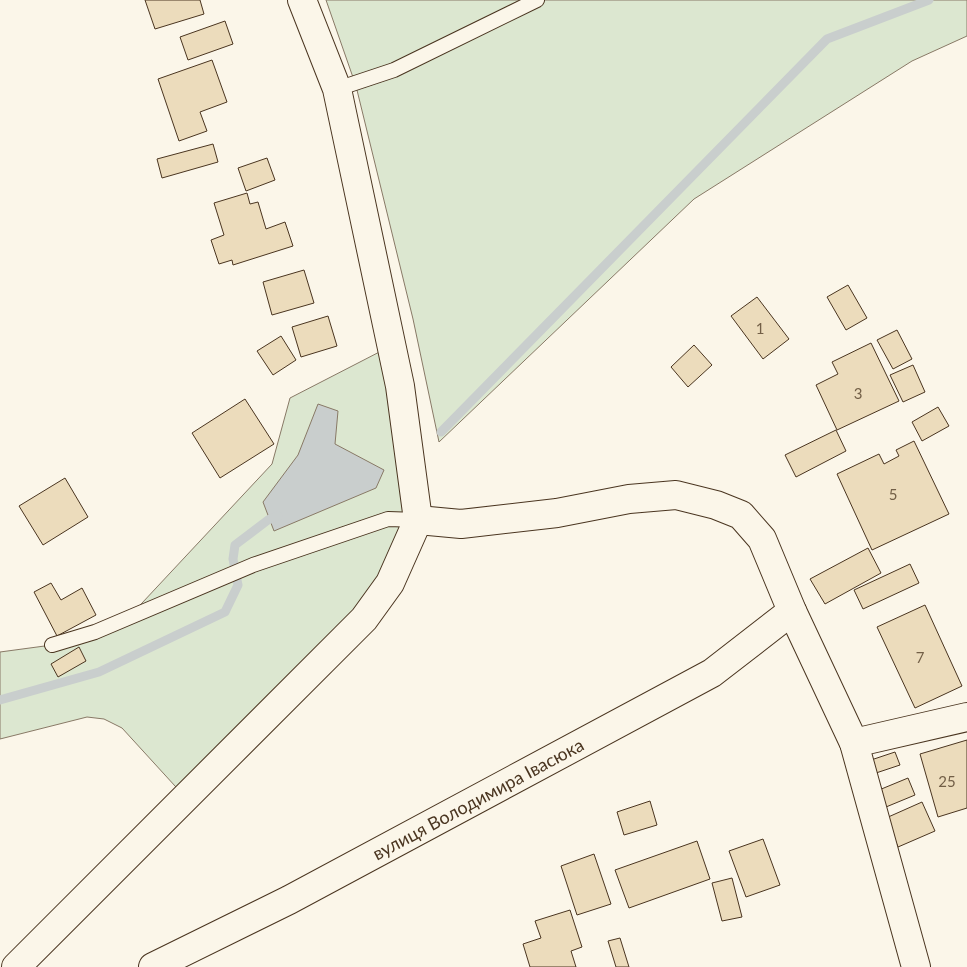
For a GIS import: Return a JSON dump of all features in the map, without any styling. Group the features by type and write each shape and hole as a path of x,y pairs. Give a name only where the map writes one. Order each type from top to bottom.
{"street":[{"path":"16,967 364,619 390,583 418,520 400,386 336,89 302,0"},
{"path":"418,520 461,524 557,512 629,499 676,495 708,503 741,515 762,539 792,611 854,743 916,967"},
{"name":"вулиця Володимира Івасюка","path":"153,967 289,900 712,673 792,611"},
{"path":"854,743 967,717"}],"lane":[{"path":"336,89 394,70 537,0"},
{"path":"52,645 95,632 226,575 388,519 418,520"}],"green space":[{"path":"326,0 967,0 967,36 912,61 694,199 439,442 413,319 356,86"},
{"path":"391,346 418,520 390,583 186,798 122,728 104,719 87,717 0,739 0,652 52,645 128,618 272,464 290,398"}],"shaded area":[{"path":"318,404 338,411 335,444 384,470 376,488 274,531 263,502 298,455"}],"building":[{"path":"145,0 200,0 204,14 155,29"},
{"path":"225,21 233,44 188,60 180,37"},
{"path":"212,60 227,102 200,112 207,131 179,141 158,79"},
{"path":"213,144 218,162 162,178 157,159"},
{"path":"267,158 275,180 246,191 238,168"},
{"path":"247,193 250,204 258,202 266,229 285,222 293,246 233,265 232,260 219,264 211,240 224,235 214,203"},
{"path":"304,270 314,303 272,315 263,282"},
{"path":"848,285 867,318 846,330 827,297"},
{"path":"757,297 789,339 763,359 731,316"},
{"path":"328,316 337,346 301,357 292,327"},
{"path":"897,330 912,359 893,369 877,340"},
{"path":"281,336 296,360 273,375 257,351"},
{"path":"871,343 899,401 837,430 816,385 838,374 832,362"},
{"path":"694,345 712,365 688,387 671,367"},
{"path":"913,365 925,392 903,402 890,375"},
{"path":"245,399 274,444 220,478 192,433"},
{"path":"938,407 949,426 922,441 912,422"},
{"path":"836,430 846,451 796,477 785,455"},
{"path":"914,441 949,514 872,550 837,474 879,454 884,464 899,456 896,450"},
{"path":"65,478 88,517 43,545 19,506"},
{"path":"868,548 881,573 825,604 810,579"},
{"path":"910,564 919,583 863,609 854,590"},
{"path":"51,583 61,600 82,588 96,615 57,636 34,592"},
{"path":"925,605 962,686 915,708 877,627"},
{"path":"79,647 86,661 58,677 51,664"},
{"path":"967,740 967,808 938,817 920,754"},
{"path":"895,752 900,765 873,774 868,761"},
{"path":"908,778 915,795 886,807 879,790"},
{"path":"650,801 657,825 624,835 617,812"},
{"path":"922,802 935,831 898,847 886,818"},
{"path":"763,839 780,885 746,897 729,851"},
{"path":"697,841 710,879 629,908 615,870"},
{"path":"594,854 611,904 577,915 561,866"},
{"path":"732,878 742,917 722,921 712,883"},
{"path":"570,910 582,947 571,951 576,967 530,967 523,944 541,938 535,921"},
{"path":"620,938 629,967 616,967 608,941"}],"waterway":[{"path":"441,432 827,39 929,0"},
{"path":"0,700 99,672 225,612 238,585 233,559 235,545 268,520 278,516"}]}
